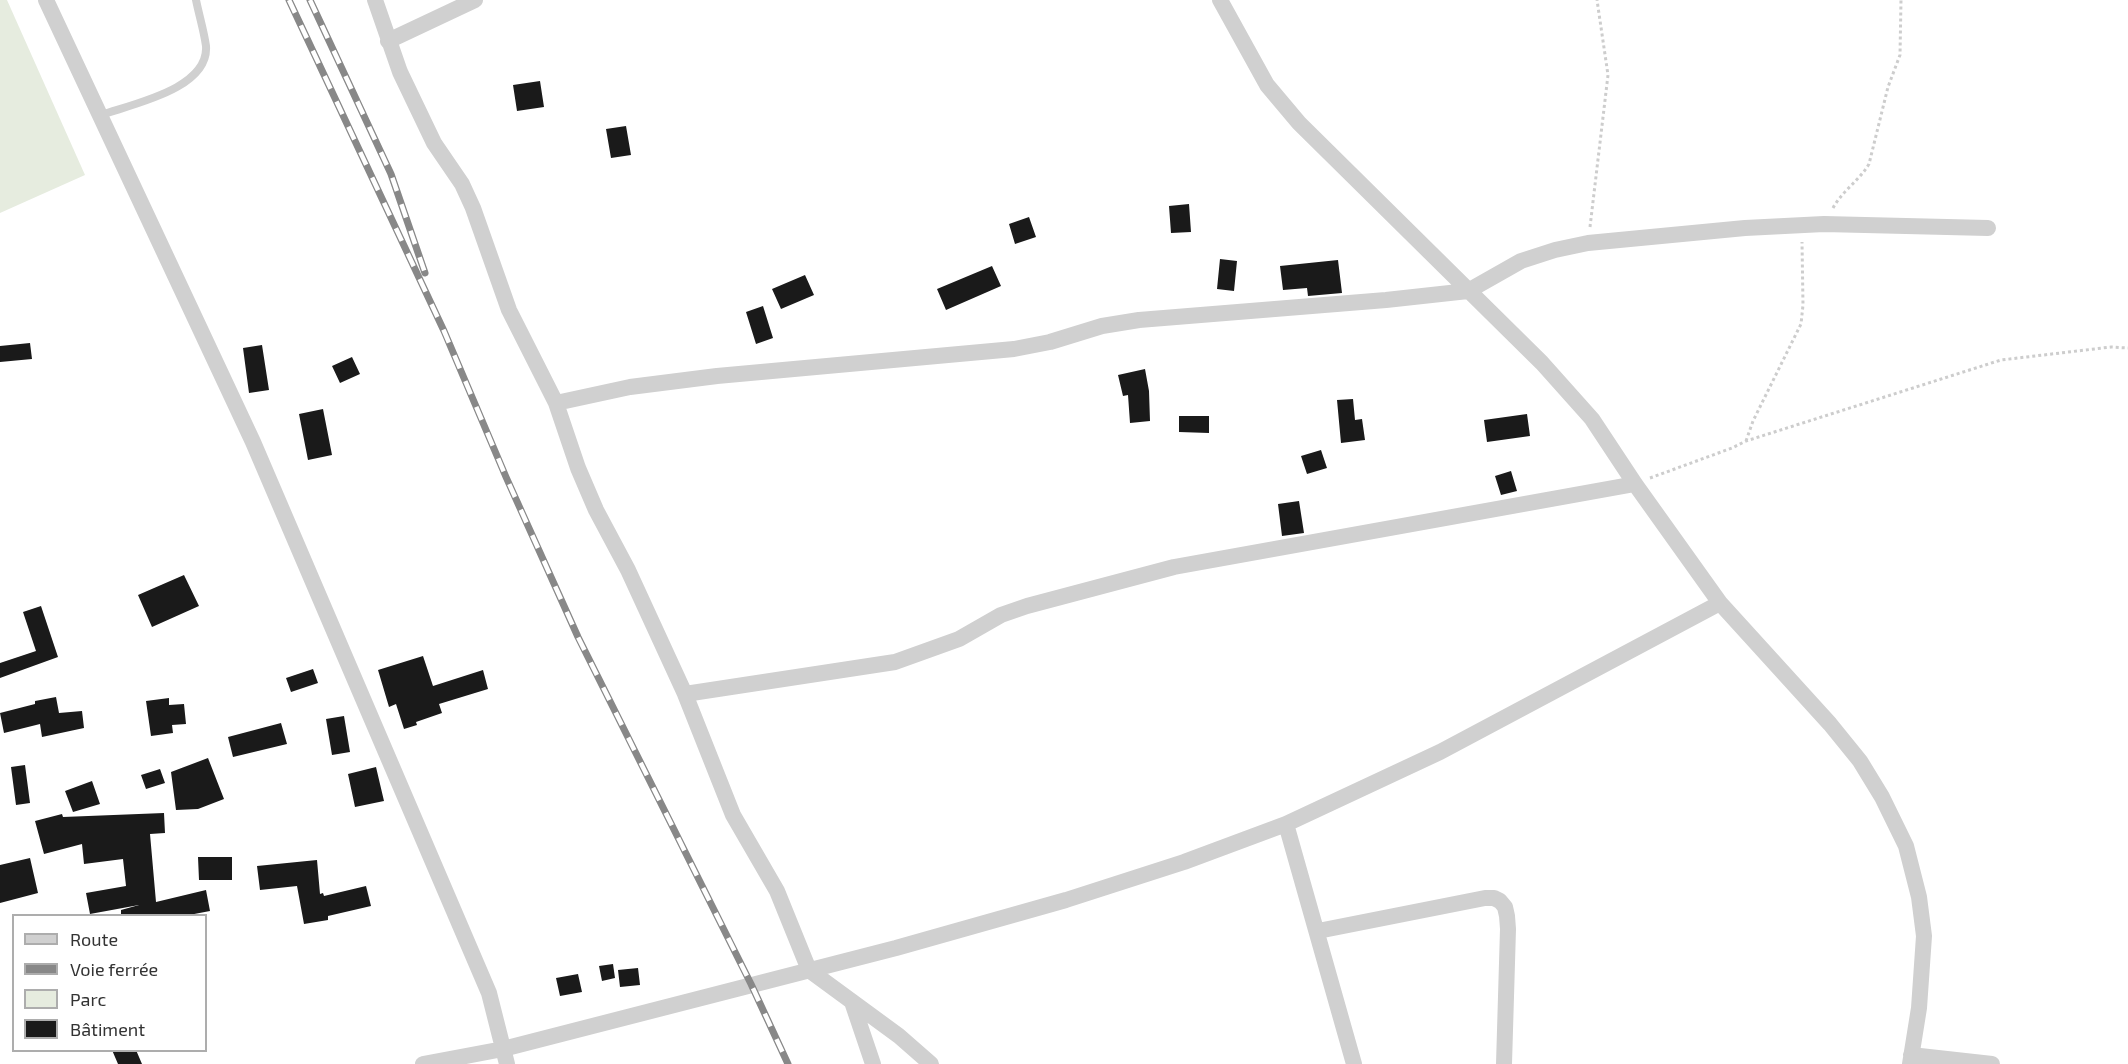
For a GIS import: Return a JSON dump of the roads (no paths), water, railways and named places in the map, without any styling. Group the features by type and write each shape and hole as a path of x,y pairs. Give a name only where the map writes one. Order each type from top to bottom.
{"street":[{"path":"46,0 253,442 489,993 505,1056"},
{"path":"375,0 400,72 434,143 462,184 473,208 509,310 556,403 578,468 596,510 628,570 685,694 733,815 777,891 809,970 899,1036 931,1064"},
{"path":"388,40 475,0"},
{"path":"1220,0 1267,84 1293,115 1542,363 1592,419 1720,603 1830,724 1860,761 1882,797 1906,846 1919,897 1924,936 1919,1008 1911,1059 1992,1064"},
{"path":"556,403 630,387 717,376 1014,349 1050,342 1102,326 1139,320 1468,291 1521,261 1555,249 1588,243 1745,228 1824,224 1988,228"},
{"path":"685,694 895,662 959,639 1001,615 1027,606 1174,567 1635,483"},
{"path":"423,1064 505,1056 1066,900 1184,862 1286,824 1440,752 1720,603"},
{"path":"1286,824 1354,1064"},
{"path":"1318,932 1485,898 1494,898 1500,902 1505,907 1508,930 1504,1064"},
{"path":"852,1002 873,1064"}],"lane":[{"path":"101,115 171,91 195,75 204,61 206,47 196,0"}],"railway":[{"path":"289,0 444,331 578,637 751,984 788,1064"},
{"path":"310,0 391,174 425,273"}]}
